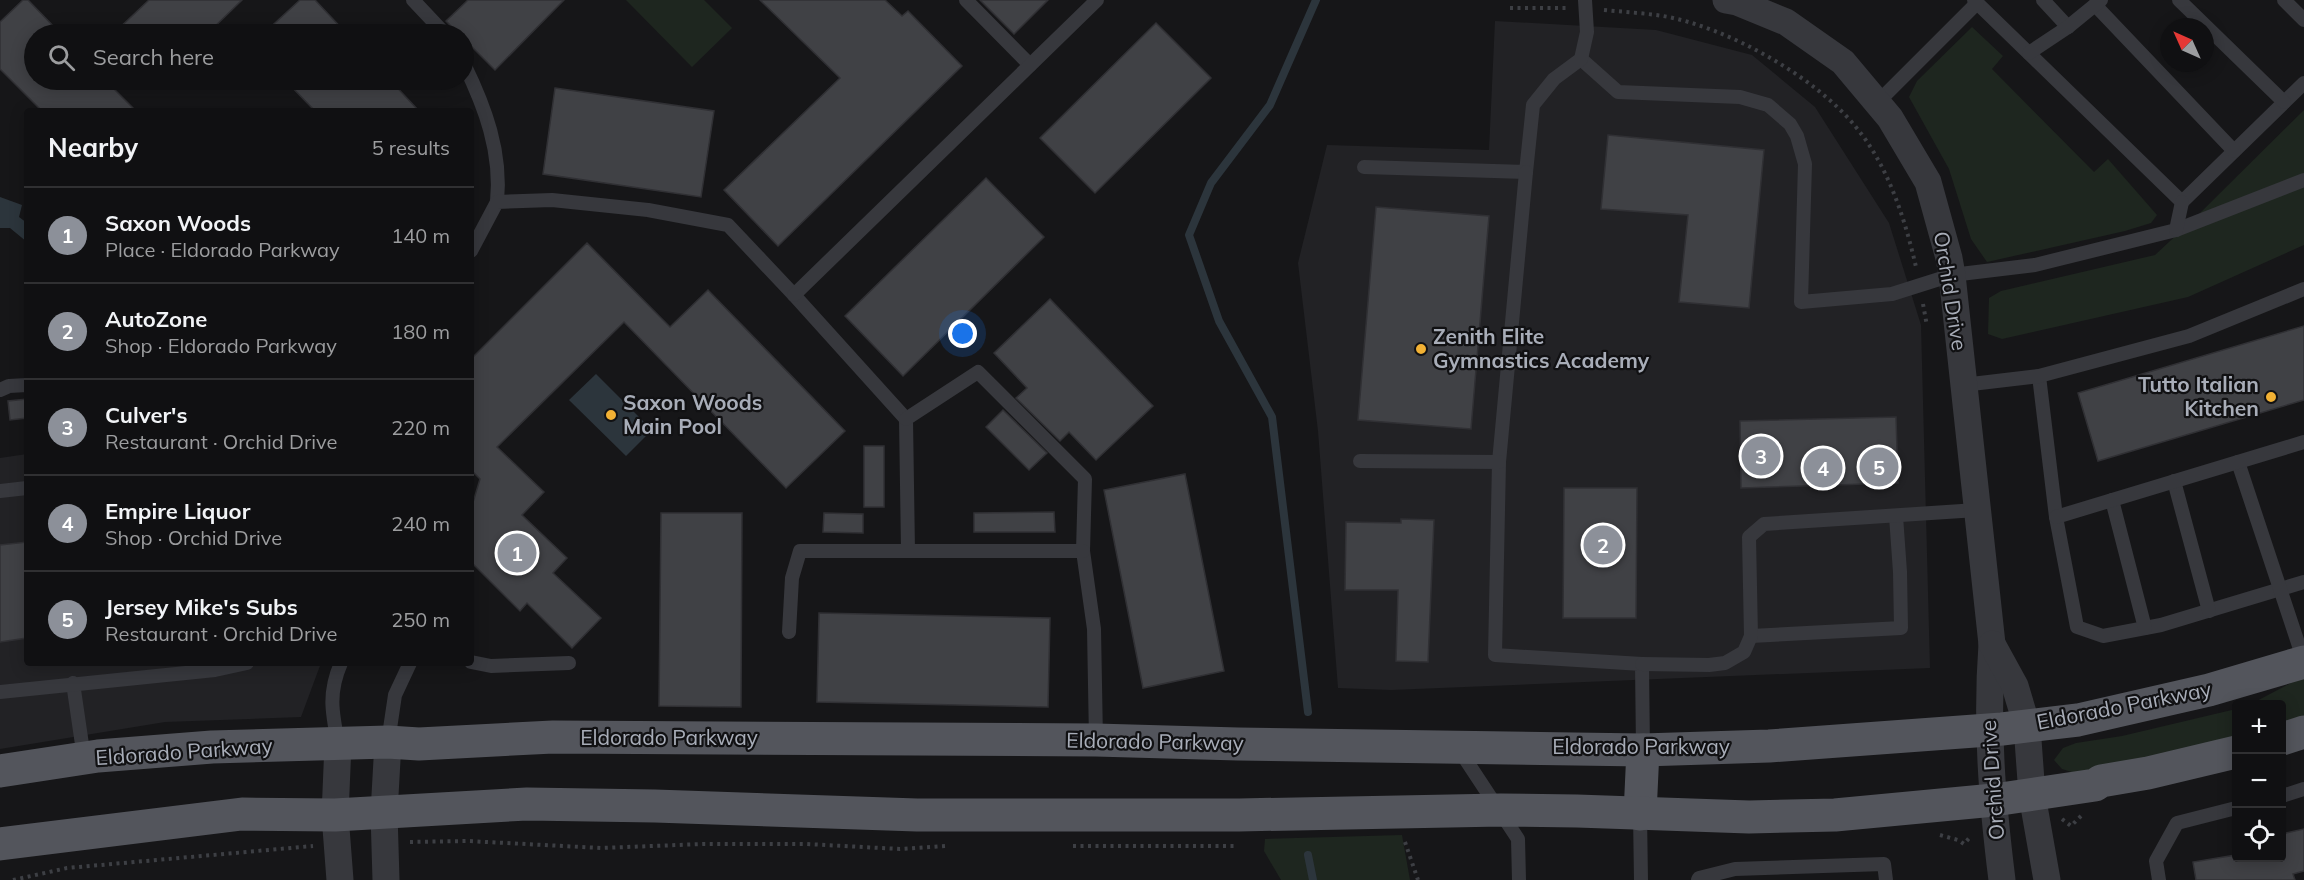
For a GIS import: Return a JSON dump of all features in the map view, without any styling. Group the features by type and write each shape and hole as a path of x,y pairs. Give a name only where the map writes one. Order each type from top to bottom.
{"main road":[{"name":"Eldorado Parkway","path":"0,771 84,758 212,747 388,742 419,744 553,737 1096,740 1643,750 1769,746 1989,730 2078,720 2198,693 2304,662"},
{"path":"2286,738 2304,732"},
{"path":"1640,814 1643,750"},
{"path":"0,844 242,814 335,815 527,804 655,806 917,816 1239,815 1501,810 1749,818 1835,815 2032,795 2148,773 2232,753"}],"street":[{"name":"Orchid Drive","path":"1726,0 1737,2 1786,22 1843,62 1890,118 1928,182 1952,275 1992,644 1988,695 1989,730 2002,880"},
{"name":"Orchid Drive","path":"1992,644 2015,686 2027,726 2032,795 2047,880"},
{"path":"386,880 384,813 388,742"},
{"path":"338,744 335,815 340,880"}],"lane":[{"path":"413,0 436,24"},
{"path":"966,0 1030,65"},
{"path":"1585,0 1587,32 1581,59 1554,80 1533,105 1499,462 1495,655 1642,664 1709,665 1725,663 1744,652 1751,636 1749,537 1764,524 1977,510"},
{"path":"2043,0 2068,27"},
{"path":"2179,0 2284,102"},
{"path":"2284,0 2304,20"},
{"path":"795,295 1094,1"},
{"path":"1877,103 1976,2 2182,202"},
{"path":"2029,53 2068,27 2098,3 2234,151"},
{"path":"1581,59 1618,92 1747,98 1768,105 1790,124 1797,136 1804,164 1801,302 1892,294 1952,275 2035,265 2176,230 2304,180"},
{"path":"2176,230 2182,202 2304,83"},
{"path":"474,89 497,155 499,180 497,202 474,245"},
{"path":"1364,167 1526,172"},
{"path":"497,202 552,200 648,210 728,225 795,295 906,419 908,551"},
{"path":"1963,385 2039,376 2189,336 2304,289"},
{"path":"906,419 978,372 1085,479 1083,551 1094,629 1096,740"},
{"path":"2039,376 2056,517 2077,627 2103,636 2145,628 2304,582"},
{"path":"0,390 9,386 24,385"},
{"path":"2056,517 2238,462 2303,445"},
{"path":"1360,461 1499,462"},
{"path":"2238,462 2304,662"},
{"path":"2174,481 2209,611"},
{"path":"0,491 24,488"},
{"path":"2112,500 2145,628"},
{"path":"1751,636 1901,628 1896,516"},
{"path":"789,632 792,578 800,551 1083,551"},
{"path":"474,663 491,666 569,663"},
{"path":"1642,664 1643,750"},
{"path":"0,692 214,670 233,666"},
{"path":"338,744 332,710 332,692 340,666"},
{"path":"388,742 395,695 409,666"},
{"path":"73,683 84,758"},
{"path":"1458,747 1518,839 1519,880"},
{"path":"2286,795 2304,789"},
{"path":"2158,880 2156,861 2177,823 2232,809"},
{"path":"1640,814 1641,880"},
{"path":"1698,880 1735,869 1884,864 1886,880"}],"path":[{"path":"1405,842 1418,880"}],"shaded area":[{"path":"626,0 704,0 732,28 692,67"},
{"path":"1495,21 1656,30 1752,55 1815,107 1889,223 1921,325 1930,668 1391,690 1338,688 1318,431 1298,263 1327,145 1489,150"},
{"path":"1972,27 2003,56 1992,69 2094,172 2108,159 2157,215 2151,223 1987,262 1971,239 1949,169 1909,97 1917,81"},
{"path":"2304,110 2304,245 2188,297 2002,339 1988,334 1989,298 2001,291 2155,255"},
{"path":"0,197 22,205 19,217 24,221 24,240 10,228 0,228"},
{"name":"Saxon Woods Main Pool","path":"596,374 652,430 626,456 569,400"},
{"path":"24,454 24,666 320,666 301,717 165,722 0,749 0,458"},
{"path":"2304,678 2304,723 2286,728 2286,700 2259,700"},
{"path":"2232,710 2232,743 2078,774 2062,769 2054,760 2063,748 2076,743 2122,736"},
{"path":"1402,835 1410,880 1281,880 1264,851 1265,839"}],"building":[{"path":"23,0 28,0 51,24 24,24 24,90 115,90 133,108 39,108 0,69 0,22"},
{"path":"149,0 242,0 217,24 124,24"},
{"path":"300,0 315,0 338,24 274,24"},
{"path":"468,0 564,0 495,70 474,49 474,24 449,24 446,21"},
{"path":"760,0 885,0 902,16 908,11 962,66 778,246 724,190 840,78"},
{"path":"980,0 1048,0 1014,34"},
{"path":"1156,23 1211,78 1095,193 1040,138"},
{"path":"555,88 714,111 701,197 543,174"},
{"path":"295,90 399,90 416,108 312,108"},
{"path":"1608,135 1764,150 1749,308 1679,302 1688,215 1601,209"},
{"path":"986,178 1044,237 903,376 845,316"},
{"path":"1376,207 1489,216 1471,429 1358,420"},
{"path":"587,243 670,327 708,290 845,431 786,488 624,322 497,447 544,492 522,515 567,558 553,573 601,618 572,648 527,603 520,611 474,565 474,499 480,479 474,473 474,356"},
{"path":"1050,299 1153,406 1096,460 1069,432 1060,441 1016,398 1027,388 994,353"},
{"path":"2304,326 2304,400 2098,461 2078,393"},
{"path":"24,399 24,418 10,420 8,401"},
{"path":"1003,410 1047,453 1029,470 986,427"},
{"path":"1896,417 1898,483 1741,488 1740,421"},
{"path":"864,446 884,446 884,507 864,507"},
{"path":"1185,474 1224,671 1143,688 1104,490"},
{"path":"1564,488 1637,488 1636,618 1563,618"},
{"path":"1054,512 1055,532 974,532 974,513"},
{"path":"661,513 742,513 741,707 659,706"},
{"path":"824,513 863,514 863,533 823,532"},
{"path":"1401,519 1434,520 1428,662 1396,661 1398,590 1345,590 1346,522 1401,523"},
{"path":"24,542 24,638 0,642 0,545"},
{"path":"819,613 1050,618 1048,707 817,702"},
{"path":"2304,829 2304,871 2293,874 2295,880 2196,880 2193,862 2232,856 2232,862 2286,862 2286,833"}],"waterway":[{"path":"1308,712 1272,417 1219,321 1189,235 1211,183 1270,105 1316,0"},
{"path":"1308,855 1313,880"}],"place":[{"name":"Zenith Elite Gymnastics Academy","path":"1421,349"},
{"name":"Tutto Italian Kitchen","path":"2271,397"},
{"name":"Saxon Woods Main Pool","path":"611,415"},
{"name":"Culver's","path":"1761,456"},
{"name":"Jersey Mike's Subs","path":"1879,467"},
{"name":"Empire Liquor","path":"1823,468"},
{"name":"AutoZone","path":"1603,545"},
{"name":"Saxon Woods","path":"517,553"}]}
